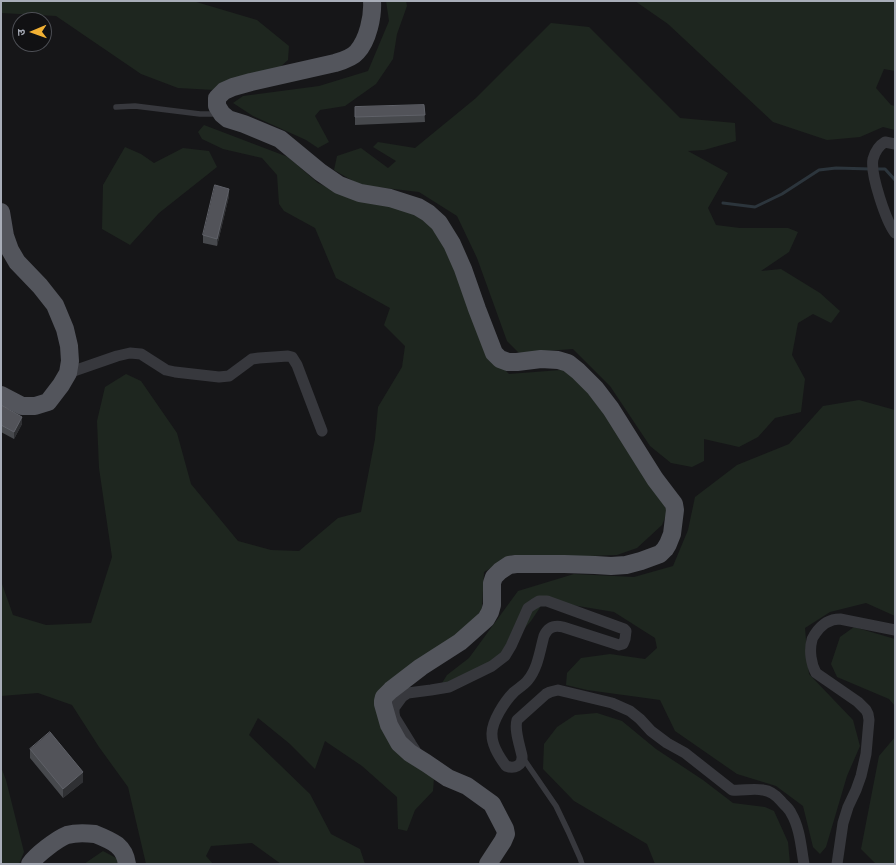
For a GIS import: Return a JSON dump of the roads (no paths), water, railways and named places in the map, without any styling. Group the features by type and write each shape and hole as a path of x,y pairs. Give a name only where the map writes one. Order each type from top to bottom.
{"main road":[{"path":"372,1 370,26 357,53 346,60 233,87 224,91 218,98 217,106 222,114 228,119 280,139 320,172 339,185 360,193 390,198 418,207 428,213 439,223 452,244 463,269 494,353 500,359 508,362 541,359 558,360 568,363 578,371 611,409 674,504 675,510 672,534 665,549 660,554 641,561 626,565 611,566 516,564 500,571 494,577 492,583 492,605 486,619 460,642 421,667 384,697 383,704 389,725 399,743 410,753 448,778 467,786 492,804 505,829 506,834 504,841 488,864"},
{"path":"1,212 5,236 10,250 17,262 40,286 55,305 65,329 69,346 70,361 68,373 62,386 48,402 35,406 22,406 1,395"},
{"path":"30,864 38,855 59,839 73,833 95,834 117,844 126,857 127,864"}],"street":[{"path":"895,144 885,142 880,145 876,150 873,161 875,179 884,210 895,233"},
{"path":"68,373 130,353 141,354 166,370 220,377 229,376 252,359 288,356 297,364 322,431"},
{"path":"426,763 411,744 395,718 394,708 402,697 408,693 449,687 492,666 505,656 528,608 539,601 547,601 624,629 626,630 626,639 622,645 619,645 563,627 557,626 547,630 533,672 528,681 514,692 502,706 494,724 491,734 493,744 506,766 517,767 521,764 522,760 516,728 517,720 546,694 558,690 612,703 630,711 640,718 651,731 667,743 685,753 732,790 739,791 762,789 772,792 790,811 794,819 804,864"},
{"path":"838,864 843,823 861,776 866,754 869,720 866,710 858,702 816,673 811,654 812,639 819,628 828,621 834,619 895,630"}],"lane":[{"path":"116,107 135,106 200,114 222,114"},
{"path":"522,756 556,806 582,864"}],"waterway":[{"path":"723,203 755,207 782,194 819,170 836,168 871,169"},
{"path":"876,169 885,169 895,180"}]}
